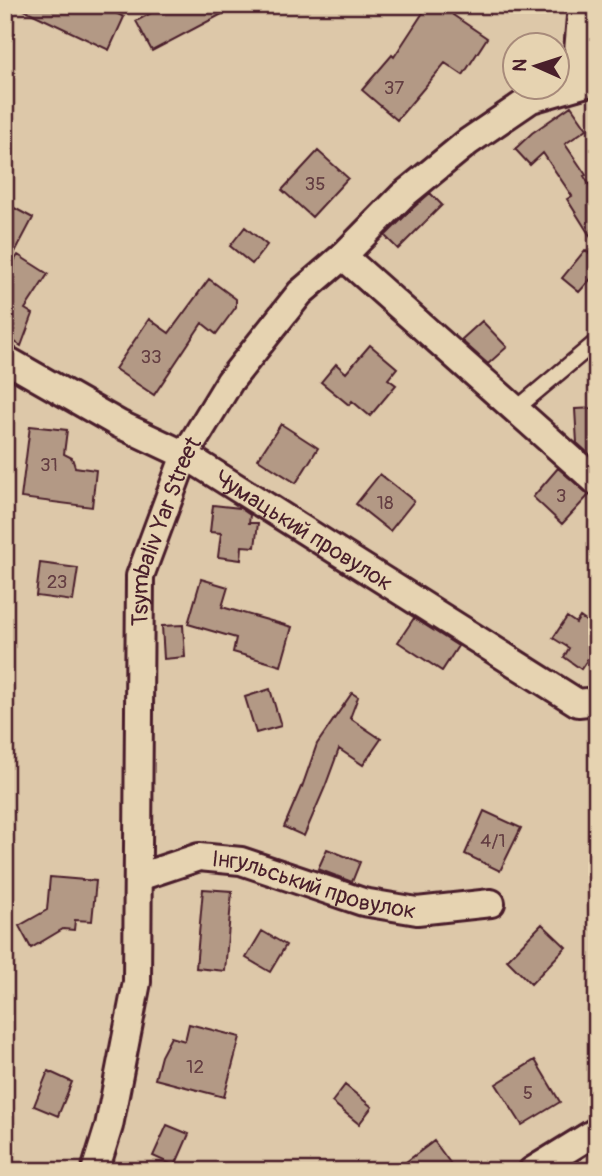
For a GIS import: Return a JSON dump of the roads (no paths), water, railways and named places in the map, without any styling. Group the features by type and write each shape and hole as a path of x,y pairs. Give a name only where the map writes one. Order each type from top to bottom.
{"street":[{"path":"582,5 586,83"},
{"name":"Tsymbaliv Yar Street","path":"95,1171 109,1126 138,982 139,576 185,455 230,381 300,293 343,256 402,196 467,142 531,99 586,83"},
{"path":"343,256 597,482"},
{"name":"Чумацький провулок","path":"5,359 119,424 185,455 578,703 597,701"},
{"name":"Інгульський провулок","path":"139,877 199,857 241,861 363,902 417,911 491,903"},
{"path":"532,1171 597,1131"}],"lane":[{"path":"516,410 597,341"}]}
